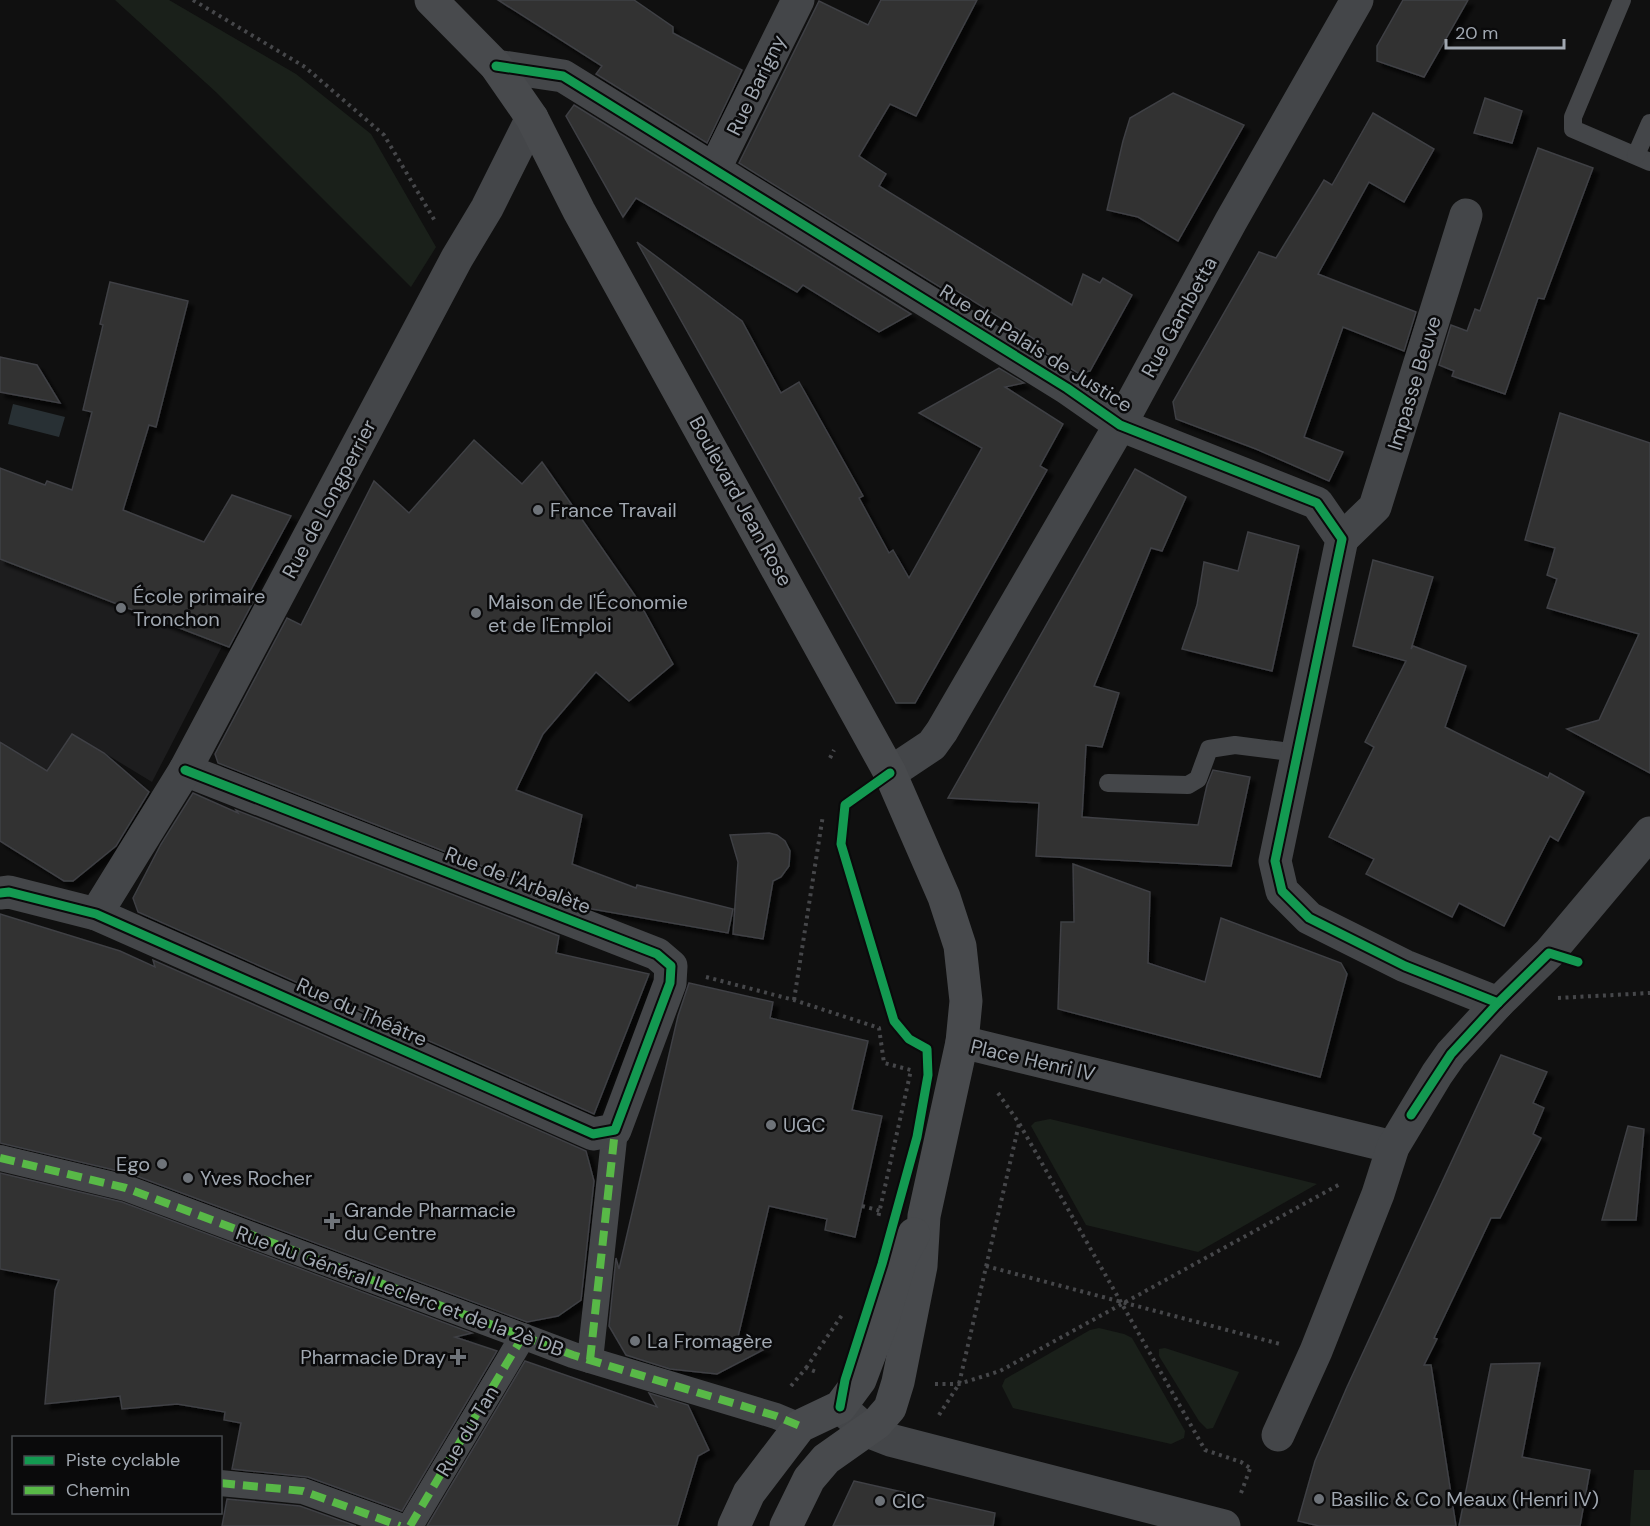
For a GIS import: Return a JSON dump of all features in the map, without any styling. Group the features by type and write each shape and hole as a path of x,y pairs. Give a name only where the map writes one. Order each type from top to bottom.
{"main road":[{"name":"Boulevard Jean Rose","path":"431,0 496,66 532,118 579,211 890,772 944,897 960,946 966,1001 962,1042"},
{"name":"Place Henri IV","path":"786,1526 809,1479 826,1459 867,1431 890,1408 910,1331 921,1266 924,1216 962,1042"},
{"path":"734,1526 750,1493 800,1426 840,1407 860,1380 883,1319 901,1258 924,1216"}],"street":[{"name":"Rue Barigny","path":"714,170 798,0"},
{"name":"Rue Gambetta","path":"890,772 932,746 942,731 1120,425 1357,0"},
{"name":"Rue du Palais de Justice","path":"496,66 563,76 1067,388 1120,425 1317,503 1342,539"},
{"name":"Rue de Longperrier","path":"96,914 182,776 458,258 487,208 532,118"},
{"name":"Impasse Beuve","path":"1342,539 1375,507 1466,215"},
{"path":"1342,539 1275,861 1282,891 1309,918 1405,966 1498,1003"},
{"name":"Rue de l'Arbalète","path":"182,776 657,954 671,966"},
{"path":"1278,1435 1316,1351 1390,1158 1450,1054 1549,953 1650,833"},
{"path":"0,893 9,892 96,914"},
{"name":"Rue du Théâtre","path":"96,914 593,1134 615,1130"},
{"path":"590,1360 615,1130 670,983 671,966"},
{"name":"Place Henri IV","path":"962,1042 1390,1158"},
{"name":"Rue du Général Leclerc et de la 2è DB","path":"0,1158 126,1188 590,1360 776,1416 800,1426"},
{"name":"Rue du Tan","path":"410,1526 524,1336"},
{"path":"840,1407 867,1431 922,1449 1231,1513"},
{"path":"222,1483 303,1491 400,1526"}],"lane":[{"path":"1622,0 1573,117 1574,129 1643,159 1650,123"},
{"path":"1108,783 1188,785 1198,779 1209,749 1234,746 1298,753"}],"path":[{"path":"193,0 305,67 384,135 458,258"},
{"path":"794,1000 823,815"},
{"path":"671,966 756,992 794,1000 879,1028 884,1063 911,1070 877,1222"},
{"path":"1548,998 1650,993"},
{"path":"998,1093 1019,1123 1205,1450 1241,1462 1250,1468"},
{"path":"934,1422 959,1384 1019,1123"},
{"path":"959,1384 1000,1371 1346,1180"},
{"path":"862,1206 881,1211"},
{"path":"986,1266 1264,1341 1316,1351"},
{"path":"806,1368 841,1318 845,1308"},
{"path":"1231,1513 1250,1468 1275,1447 1278,1435"}],"shaded area":[{"path":"115,0 169,0 296,74 371,134 436,247 411,287 217,93"},
{"path":"13,404 65,417 59,437 8,424"},
{"name":"École primaire Tronchon","path":"0,468 44,485 47,481 195,538 193,543 260,573 152,782 73,734 47,771 0,741"},
{"path":"1050,1119 1317,1184 1198,1252 1086,1225 1031,1126 1035,1122"},
{"path":"1099,1328 1132,1338 1185,1431 1184,1438 1171,1444 1013,1408 1002,1386 1005,1379 1090,1330"},
{"path":"1165,1348 1239,1372 1213,1428 1207,1429 1199,1421 1159,1356 1159,1349"},
{"path":"1634,1470 1650,1470 1650,1526 1630,1526"}],"building":[{"path":"498,0 634,0 673,27 673,33 742,70 707,143 596,74 602,66"},
{"path":"881,0 977,0 916,116 890,104 859,156 886,174 879,186 1072,305 1083,274 1100,283 1103,278 1132,295 1090,371 1078,373 1036,347 1042,344 954,289 948,292 739,163 819,1 868,25"},
{"path":"1403,0 1468,0 1424,77 1377,61 1377,46"},
{"path":"1173,93 1244,125 1178,241 1138,217 1107,210 1130,118"},
{"path":"1485,98 1522,111 1512,143 1474,133"},
{"path":"574,105 911,314 879,332 803,285 797,292 636,198 623,217 566,116"},
{"path":"1373,113 1434,149 1404,202 1369,182 1318,274 1416,312 1404,351 1343,327 1304,437 1343,452 1329,481 1256,449 1176,419 1173,402 1259,252 1276,258 1324,180 1332,185"},
{"path":"1538,148 1593,168 1544,299 1538,298 1505,394 1452,376 1454,371 1439,365 1451,325 1467,331 1475,309 1480,311"},
{"path":"637,242 742,321 781,393 799,382 863,496 859,498 889,553 893,550 909,578 982,448 919,413 999,368 1024,383 1005,387 1063,424 1040,466 1047,470 915,703 896,703"},
{"path":"110,282 188,301 156,427 149,425 123,510 204,542 232,495 291,516 246,599 253,602 229,647 0,559 0,468 45,485 47,481 72,490 92,412 83,410 103,325 100,324"},
{"path":"0,357 37,365 60,403 0,392"},
{"path":"1560,413 1650,443 1650,773 1567,729 1599,720 1639,634 1547,608 1557,579 1547,575 1555,548 1525,540"},
{"name":"Maison de l'Économie et de l'Emploi","path":"474,440 522,484 542,462 638,600 673,664 629,701 596,672 543,734 516,790 582,815 572,864 636,888 637,885 733,909 728,933 592,909 218,763 215,754 287,618 301,625 374,481 409,513"},
{"path":"1135,469 1186,497 1162,551 1151,548 1094,686 1119,693 1102,747 1086,745 1082,817 1198,825 1207,785 1213,770 1250,777 1231,866 1036,856 1039,803 948,798"},
{"path":"1248,532 1299,546 1272,671 1182,649 1197,605 1204,562 1238,571"},
{"path":"1373,560 1433,577 1411,649 1413,646 1466,666 1445,727 1548,778 1550,773 1584,792 1558,841 1550,836 1504,926 1459,903 1452,917 1366,874 1374,859 1329,837 1374,747 1365,742 1406,661 1353,646"},
{"path":"72,734 104,753 149,792 116,846 73,881 64,881 0,841 0,742 47,771"},
{"path":"193,793 238,813 236,810 559,936 556,953 649,974 594,1114 138,912 133,898 161,844"},
{"path":"769,833 785,841 790,851 789,866 781,877 773,881 763,939 733,934 738,862 730,835"},
{"path":"1073,864 1150,892 1148,963 1205,982 1221,918 1341,963 1347,974 1320,1077 1058,1009 1061,922 1074,922"},
{"path":"0,914 120,951 155,967 153,960 586,1151 594,1181 581,1300 558,1316 527,1322 131,1174 0,1143"},
{"path":"689,983 773,1002 770,1018 868,1041 852,1110 882,1116 855,1237 825,1230 827,1219 769,1206 737,1341 765,1349 717,1374 670,1369 626,1355 609,1326 616,1258 619,1269 678,1016"},
{"path":"1501,1055 1547,1072 1533,1103 1544,1108 1533,1134 1541,1138 1500,1218 1491,1218 1434,1338 1437,1339 1424,1365 1431,1365 1456,1526 1319,1526 1298,1521 1315,1461 1347,1387"},
{"path":"1628,1126 1644,1129 1636,1220 1602,1220"},
{"path":"0,1173 122,1202 472,1333 455,1337 497,1351 402,1511 308,1477 232,1469 241,1423 224,1420 225,1412 177,1404 122,1409 120,1396 45,1404 55,1290 59,1280 0,1269"},
{"path":"525,1361 657,1407 649,1393 688,1405 709,1450 698,1456 677,1526 427,1526"},
{"path":"1540,1363 1522,1457 1590,1470 1580,1526 1459,1526 1491,1364"},
{"path":"854,1481 995,1513 993,1526 833,1526"},
{"path":"227,1499 300,1506 356,1526 222,1526"}],"marked path":[{"path":"590,1360 615,1130"},
{"path":"0,1158 126,1188 573,1355 776,1416 800,1426"},
{"path":"410,1526 523,1336"},
{"path":"222,1483 303,1491 400,1526"}],"cycle path":[{"path":"496,66 563,76 1067,388 1120,425 1317,503 1342,539 1275,861 1282,891 1309,918 1405,966 1498,1003"},
{"path":"0,893 9,892 96,914 593,1134 615,1130 670,983 671,966 657,954 185,770"},
{"path":"840,1407 845,1380 882,1264 917,1137 928,1075 927,1049 909,1039 894,1021 841,844 845,805 890,773"},
{"path":"1411,1115 1451,1054 1549,953 1578,962"}],"place":[{"name":"France Travail","path":"538,510"},
{"name":"École primaire Tronchon","path":"121,608"},
{"name":"Maison de l'Économie et de l'Emploi","path":"476,613"},
{"name":"UGC","path":"771,1125"},
{"name":"Ego","path":"162,1164"},
{"name":"Yves Rocher","path":"188,1178"},
{"name":"Grande Pharmacie du Centre","path":"332,1221"},
{"name":"La Fromagère","path":"635,1341"},
{"name":"Pharmacie Dray","path":"458,1357"},
{"name":"Basilic & Co Meaux (Henri IV)","path":"1319,1499"},
{"name":"CIC","path":"880,1501"}]}
